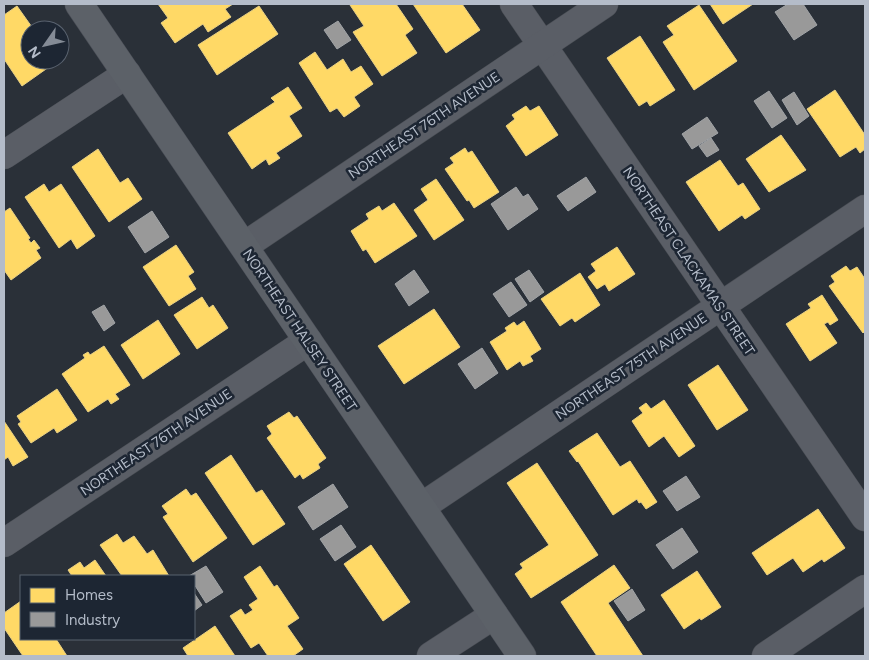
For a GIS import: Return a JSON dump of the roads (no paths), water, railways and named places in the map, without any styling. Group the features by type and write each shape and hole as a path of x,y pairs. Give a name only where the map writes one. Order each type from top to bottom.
{"main road":[{"name":"NORTHEAST HALSEY STREET","path":"79,4 522,656"}],"street":[{"name":"NORTHEAST CLACKAMAS STREET","path":"514,4 865,517"},
{"name":"NORTHEAST 76TH AVENUE","path":"244,246 604,4"},
{"path":"4,155 127,74"},
{"name":"NORTHEAST 75TH AVENUE","path":"421,507 865,209"},
{"name":"NORTHEAST 76TH AVENUE","path":"4,543 308,342"},
{"path":"766,656 865,589"},
{"path":"431,656 494,615"}]}
